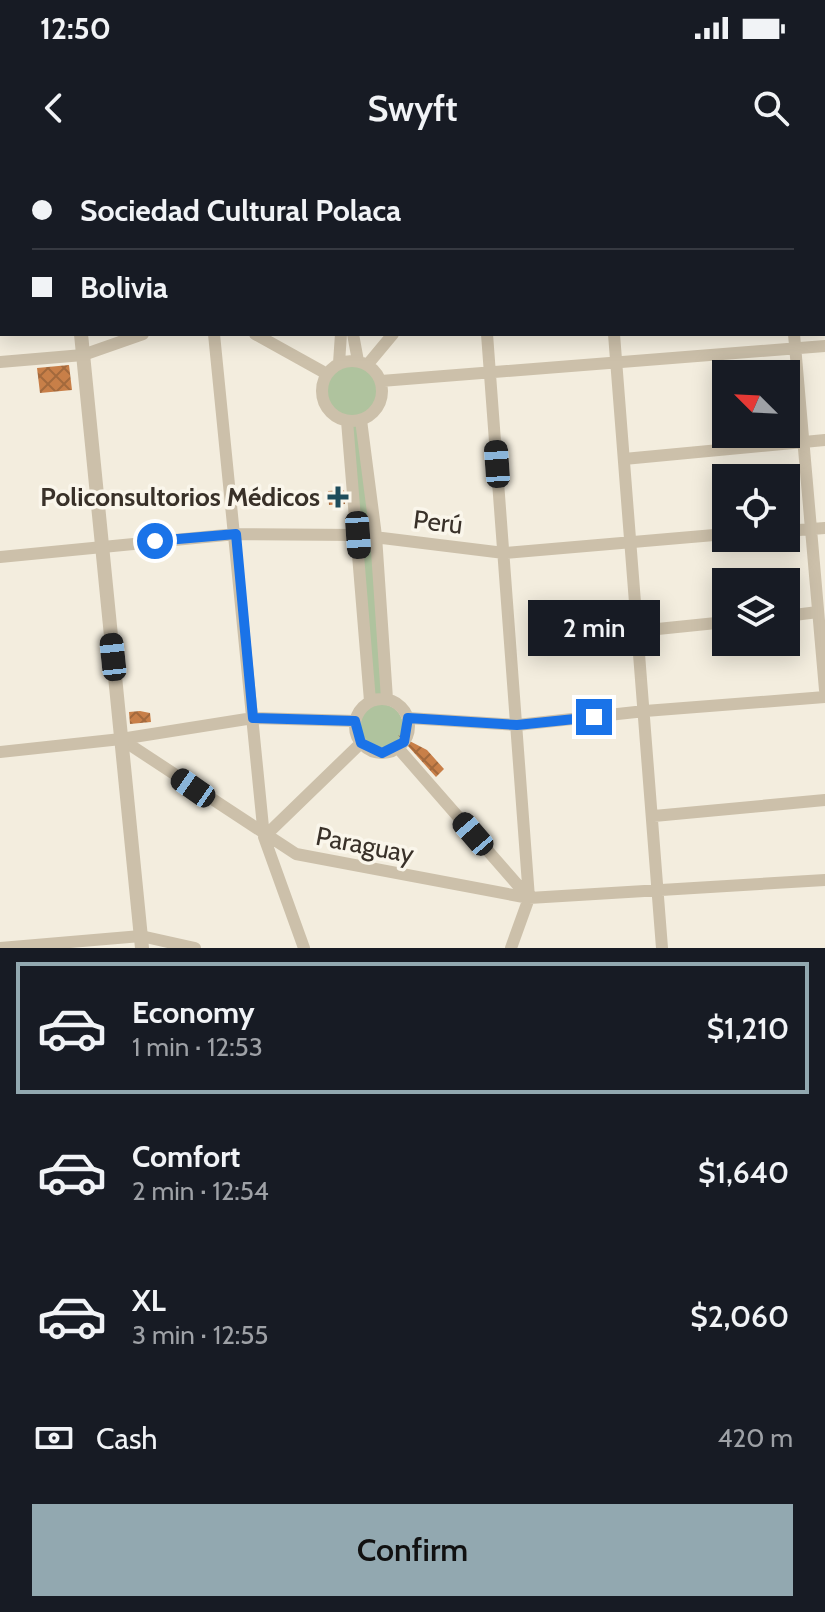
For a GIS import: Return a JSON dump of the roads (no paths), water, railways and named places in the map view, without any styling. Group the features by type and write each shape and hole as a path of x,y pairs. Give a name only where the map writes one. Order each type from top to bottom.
{"street":[{"path":"81,336 142,942"},
{"path":"0,362 83,355 137,336"},
{"path":"214,336 264,837 304,948"},
{"path":"259,336 327,374"},
{"path":"339,363 341,336"},
{"path":"354,336 363,363 381,381 383,390 377,409 354,420 338,418 325,404 322,387 327,374 339,363 363,363 391,336"},
{"path":"487,336 529,898 511,948"},
{"path":"614,336 660,891 662,948"},
{"path":"794,336 825,690"},
{"path":"381,381 825,346"},
{"path":"354,420 358,535 370,701 355,721"},
{"path":"354,420 376,536 387,699"},
{"path":"624,459 825,440"},
{"path":"800,530 825,528"},
{"name":"Perú","path":"0,557 236,534 376,536 504,553 712,535"},
{"path":"800,614 818,612"},
{"path":"638,631 712,623"},
{"path":"408,718 517,725 825,697"},
{"path":"355,721 361,743 382,753 398,748 407,735 408,718 400,705 387,699 370,701"},
{"path":"0,752 121,739 253,718 355,721"},
{"name":"Paraguay","path":"121,739 264,837 296,854 529,898 825,880"},
{"path":"264,837 361,743"},
{"path":"398,748 529,898"},
{"path":"654,816 825,800"},
{"path":"0,948 142,942 195,948"}],"place":[{"name":"Policonsultorios Médicos","path":"338,497"}]}
